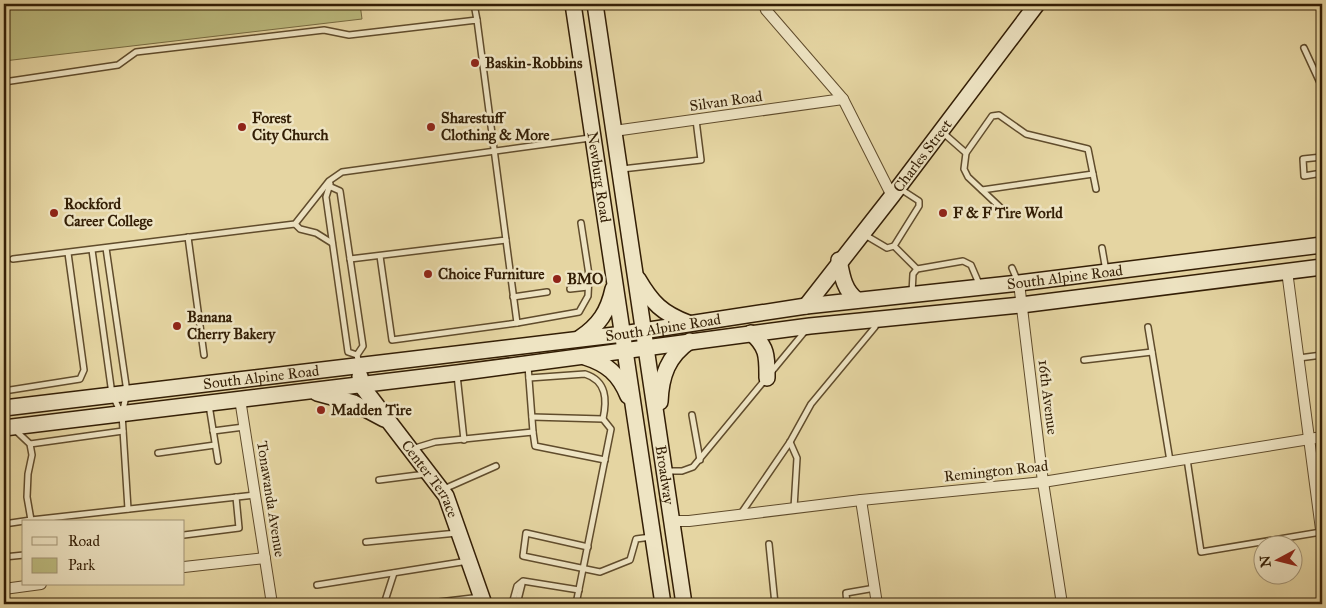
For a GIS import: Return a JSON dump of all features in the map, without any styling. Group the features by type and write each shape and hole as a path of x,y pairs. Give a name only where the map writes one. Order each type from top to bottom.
{"main road":[{"name":"Newburg Road","path":"573,4 625,350"},
{"name":"Newburg Road","path":"595,4 646,347"},
{"name":"Charles Street","path":"806,306 839,260 896,192 1037,4"},
{"name":"South Alpine Road","path":"4,408 358,360 623,334 806,306 1322,245"},
{"path":"1236,256 1239,277"},
{"path":"839,260 846,287 857,300"},
{"name":"South Alpine Road","path":"7,428 457,373 528,370 581,356 752,333 1021,305 1322,267"},
{"path":"635,274 657,306 670,316 690,323"},
{"path":"578,339 602,320 609,305 614,277"},
{"path":"752,333 761,341 765,349 767,378"},
{"path":"658,430 663,376 674,355 692,341"},
{"name":"Broadway","path":"646,347 684,604"},
{"name":"Broadway","path":"625,350 663,604"},
{"path":"581,356 600,362 614,371 634,408"},
{"path":"358,360 361,384"},
{"name":"Center Terrace","path":"361,384 446,496 483,601"},
{"path":"304,391 354,403 391,424"}],"street":[{"path":"764,4 766,10 843,100 896,192"},
{"name":"Silvan Road","path":"614,131 843,100"},
{"path":"1287,271 1322,534"},
{"name":"16th Avenue","path":"1019,282 1043,482 1062,604"},
{"name":"Tonawanda Avenue","path":"240,399 272,604"},
{"name":"Remington Road","path":"672,521 1043,482 1322,437"},
{"path":"861,500 877,604"},
{"path":"185,567 265,558"},
{"path":"4,589 26,586"}],"lane":[{"path":"474,4 495,152 516,323"},
{"path":"4,82 118,65 136,52 324,30 349,35 477,20"},
{"path":"1304,48 1322,87"},
{"path":"1001,208 964,169 966,154 992,116 999,115 1026,134 1088,149 1096,189"},
{"path":"620,169 701,160 696,120"},
{"path":"941,131 966,154"},
{"path":"14,259 295,224 342,172 593,137"},
{"path":"1322,157 1303,159 1304,176 1322,174"},
{"path":"982,190 1093,174"},
{"path":"330,184 340,191 363,346 358,360 348,352 326,197 330,184"},
{"path":"862,233 888,248 894,246 919,206 918,201 896,192"},
{"path":"380,256 392,340 516,323 579,312 588,296 581,223"},
{"path":"295,224 300,229 316,233 332,243"},
{"path":"188,237 204,354"},
{"path":"350,259 506,240"},
{"path":"894,246 917,269"},
{"path":"106,248 122,414"},
{"path":"1102,248 1106,272"},
{"path":"92,250 122,414 128,509"},
{"path":"4,391 80,379 84,370 68,253"},
{"path":"912,294 913,274 917,269 963,261 971,265 980,286"},
{"path":"1012,268 1019,282"},
{"path":"570,289 588,287"},
{"path":"513,297 547,292"},
{"path":"664,471 682,471 693,467 810,326"},
{"path":"740,515 790,442 811,404 875,327"},
{"path":"1148,327 1170,461"},
{"path":"1084,360 1152,352"},
{"path":"1298,358 1322,355"},
{"path":"603,419 606,395 602,385 594,377 585,374 528,370 535,446 605,460"},
{"path":"457,373 464,440"},
{"path":"209,403 218,461"},
{"path":"692,415 700,460"},
{"path":"532,416 603,419 612,429 576,604"},
{"path":"213,431 244,427"},
{"path":"7,428 30,444 123,431"},
{"path":"410,449 434,442 533,432"},
{"path":"790,442 797,458 794,508"},
{"path":"30,444 32,455 28,474 28,496 31,520 255,495"},
{"path":"158,453 216,445"},
{"path":"1186,458 1201,552 1322,534"},
{"path":"442,490 496,466"},
{"path":"380,480 429,474"},
{"path":"185,535 240,528 236,497"},
{"path":"4,524 22,521"},
{"path":"366,542 459,532"},
{"path":"588,547 526,533 522,556 600,572 630,560 636,539 653,537"},
{"path":"769,544 775,604"},
{"path":"4,557 22,555"},
{"path":"317,585 469,561"},
{"path":"384,604 394,573"},
{"path":"512,604 517,586 523,581 579,590"},
{"path":"517,604 523,581"},
{"path":"847,604 846,593 875,588"},
{"path":"422,604 483,601"}],"green space":[{"path":"4,4 360,4 362,19 4,61"}],"place":[{"name":"Baskin-Robbins","path":"475,63"},
{"name":"Forest City Church","path":"242,127"},
{"name":"Sharestuff Clothing & More","path":"431,127"},
{"name":"Rockford Career College","path":"54,213"},
{"name":"F & F Tire World","path":"943,213"},
{"name":"Choice Furniture","path":"428,274"},
{"name":"BMO","path":"557,279"},
{"name":"Banana Cherry Bakery","path":"177,326"},
{"name":"Madden Tire","path":"321,410"}]}
